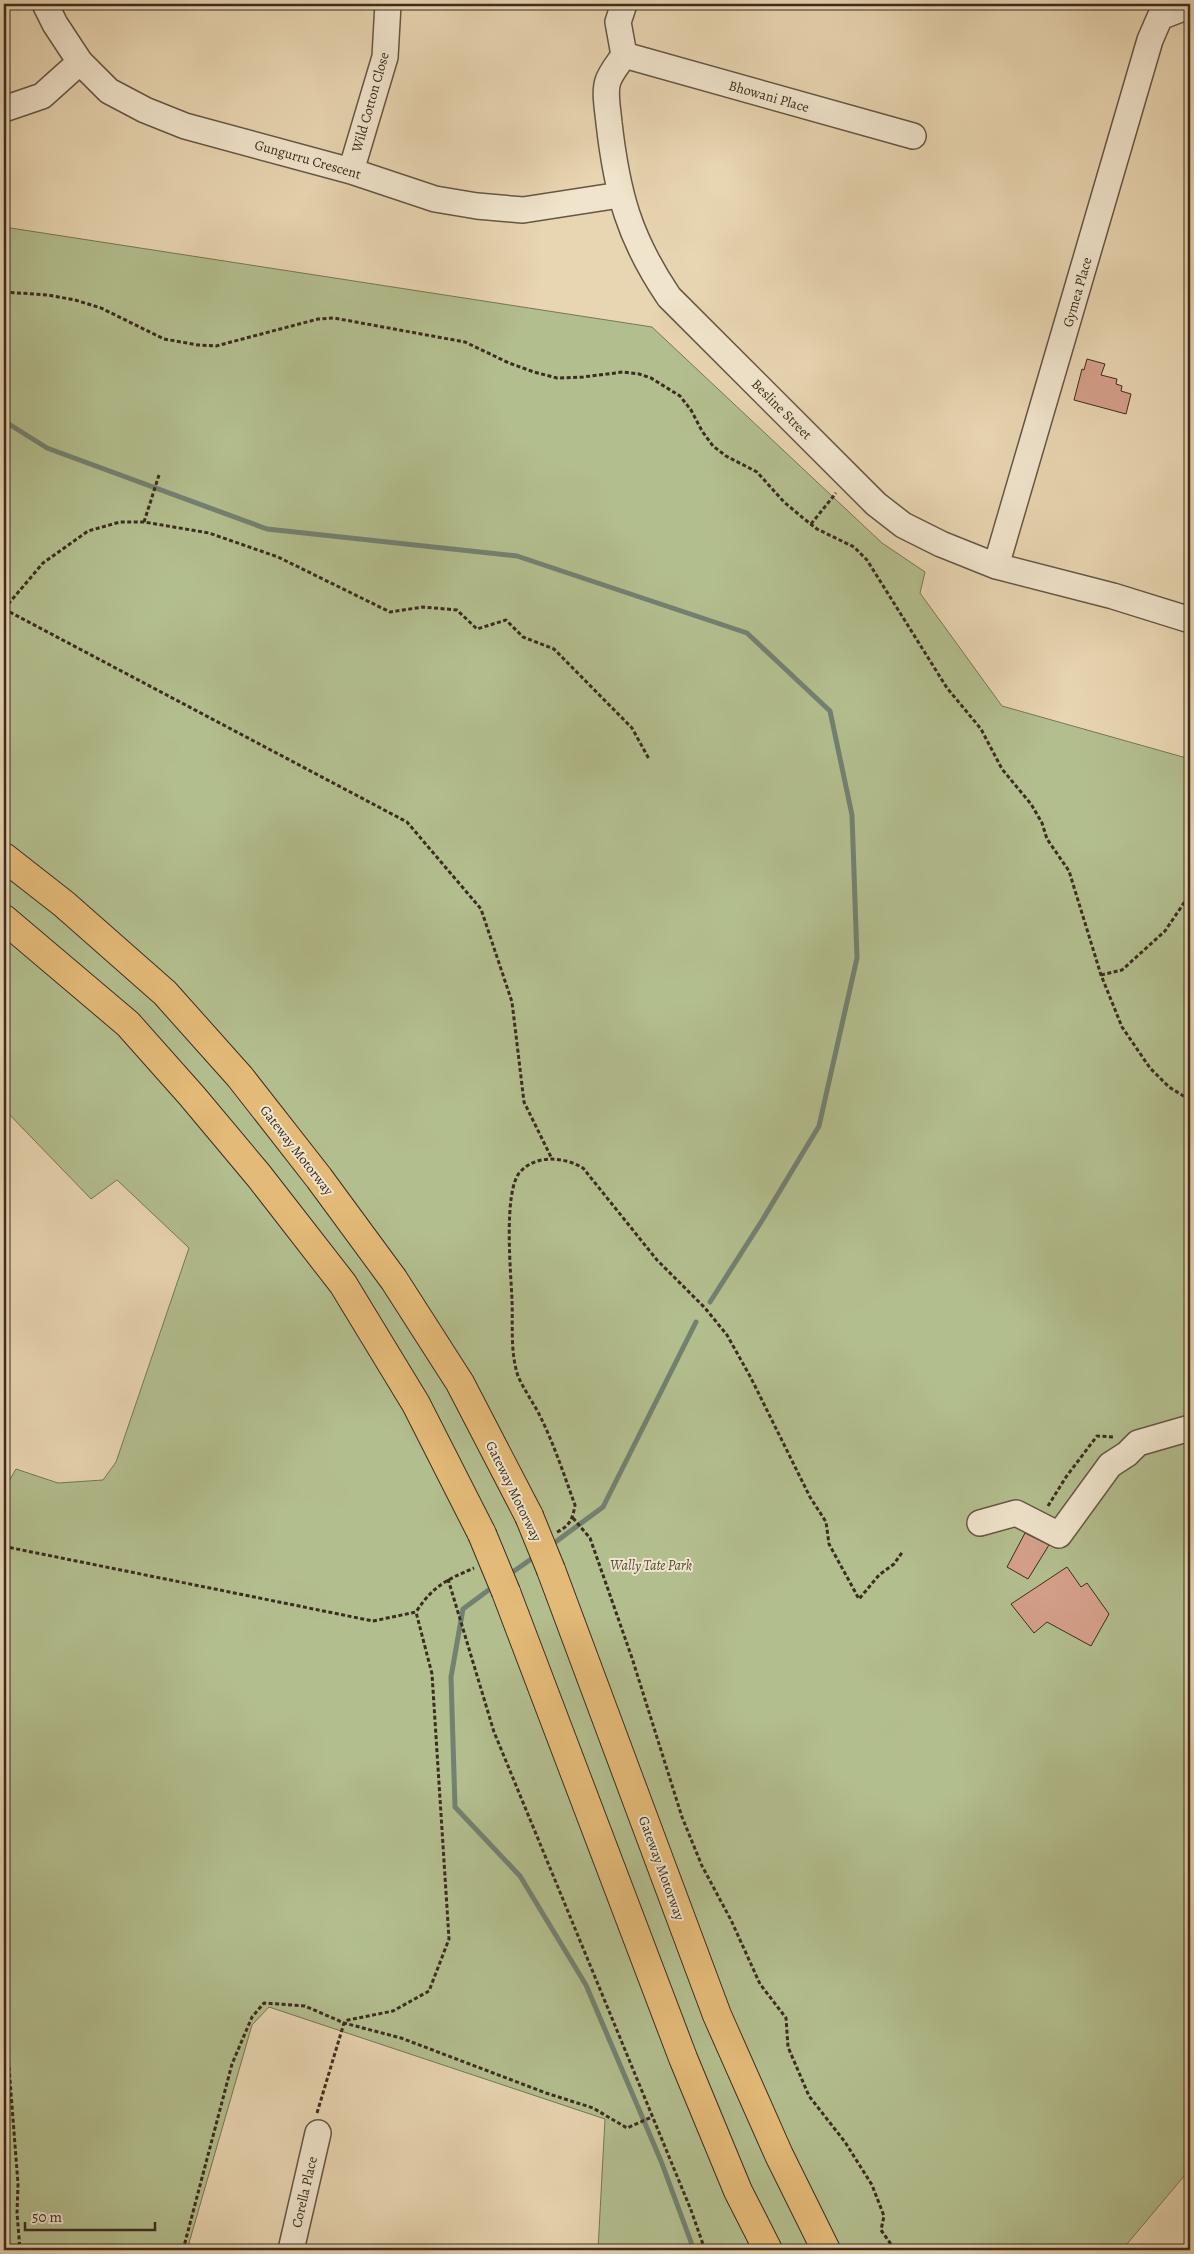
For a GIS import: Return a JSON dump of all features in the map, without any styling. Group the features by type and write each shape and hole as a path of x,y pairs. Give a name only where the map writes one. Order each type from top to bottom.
{"highway":[{"name":"Gateway Motorway","path":"4,857 64,904 165,993 240,1077 319,1178 394,1280 460,1383 529,1516 551,1570 717,2015 779,2155 826,2250"},
{"path":"4,919 128,1024 192,1096 259,1176 343,1284 416,1404 482,1534 506,1592 683,2058 738,2191 768,2250"}],"street":[{"name":"Gungurru Crescent","path":"45,4 55,24 80,62 109,91 145,110 185,126 351,171 435,199 486,207 523,210 620,195"},
{"name":"Wild Cotton Close","path":"351,171 385,57 388,4"},
{"path":"624,4 618,22 624,55"},
{"path":"1153,11 1190,8"},
{"name":"Gymea Place","path":"996,566 1148,50 1153,11"},
{"name":"Bhowani Place","path":"624,55 913,136"},
{"name":"Besline Street","path":"624,55 607,82 614,166 620,195 633,235 648,267 669,297 876,504 903,525 941,544 996,566 1113,596 1190,620"},
{"path":"4,109 42,96 80,62"},
{"path":"980,1523 1016,1512 1059,1535 1110,1465 1127,1454 1138,1443 1190,1428"},
{"name":"Corella Place","path":"291,2250 318,2133"}],"path":[{"path":"4,292 48,295 75,300 108,311 164,339 198,345 216,346 318,318 334,318 465,342 509,363 557,378 583,378 623,372 639,374 652,378 680,396 714,446 726,456 757,472 784,502 811,524 845,541 867,560 947,688 981,729 1002,769 1031,804 1042,823 1047,839 1069,870 1101,975 1122,1027 1150,1068 1169,1087 1190,1100"},
{"path":"144,522 159,475"},
{"path":"811,524 849,477"},
{"path":"552,1159 524,1102 512,1002 480,909 407,822 4,609 43,563 88,532 120,522 144,522 209,533 278,557 390,612 423,607 457,610 477,629 506,620 523,637 554,649 632,728 649,759"},
{"path":"1101,975 1122,970 1165,931 1190,894"},
{"path":"895,2250 881,2230 884,2216 872,2186 845,2142 809,2096 788,2047 786,2018 760,1984 731,1920 702,1866 682,1816 632,1658 590,1538 574,1518 574,1505 565,1478 540,1416 518,1376 513,1354 509,1248 512,1193 520,1172 536,1163 552,1159 571,1161 583,1168 657,1260 705,1308 727,1335 751,1378 810,1496 826,1522 830,1544 859,1598 879,1575 894,1564 903,1551"},
{"path":"556,1532 565,1528 574,1518"},
{"path":"4,1559 5,1546 373,1621 416,1612 427,1595 448,1579 475,1568"},
{"path":"448,1579 494,1732 691,2210 705,2250"},
{"path":"318,2133 317,2110 344,2023 348,2020 394,2011 429,1991 449,1939 432,1674 416,1612"},
{"path":"4,2002 18,2184 17,2213 20,2250"},
{"path":"183,2250 232,2064 252,2017 264,2003 305,2006 344,2023 401,2038 546,2093 593,2108 627,2128 652,2117"}],"green space":[{"name":"Wally Tate Park","path":"4,227 652,327 882,543 925,572 920,593 1002,706 1190,759 1190,2169 1122,2250 598,2250 605,2119 269,2007 252,2025 187,2250 7,2250 4,2196 4,1490 16,1469 58,1483 103,1480 116,1462 189,1248 117,1180 91,1199 4,1109"}],"building":[{"path":"1087,359 1105,364 1101,375 1117,379 1116,384 1122,386 1121,391 1131,394 1126,414 1074,400 1082,369 1084,370"},
{"path":"1025,1533 1049,1545 1028,1579 1007,1567"},
{"path":"1067,1567 1081,1587 1087,1583 1109,1614 1091,1646 1047,1622 1034,1633 1011,1604"}],"waterway":[{"path":"4,421 47,448 267,529 517,556 747,633 830,711 852,815 857,958 819,1126 710,1302"},
{"path":"550,1546 603,1507 696,1322"},
{"path":"507,1576 537,1555"},
{"path":"494,1586 463,1609 451,1677 455,1807 520,1876 586,1985 661,2161 694,2250"}]}
